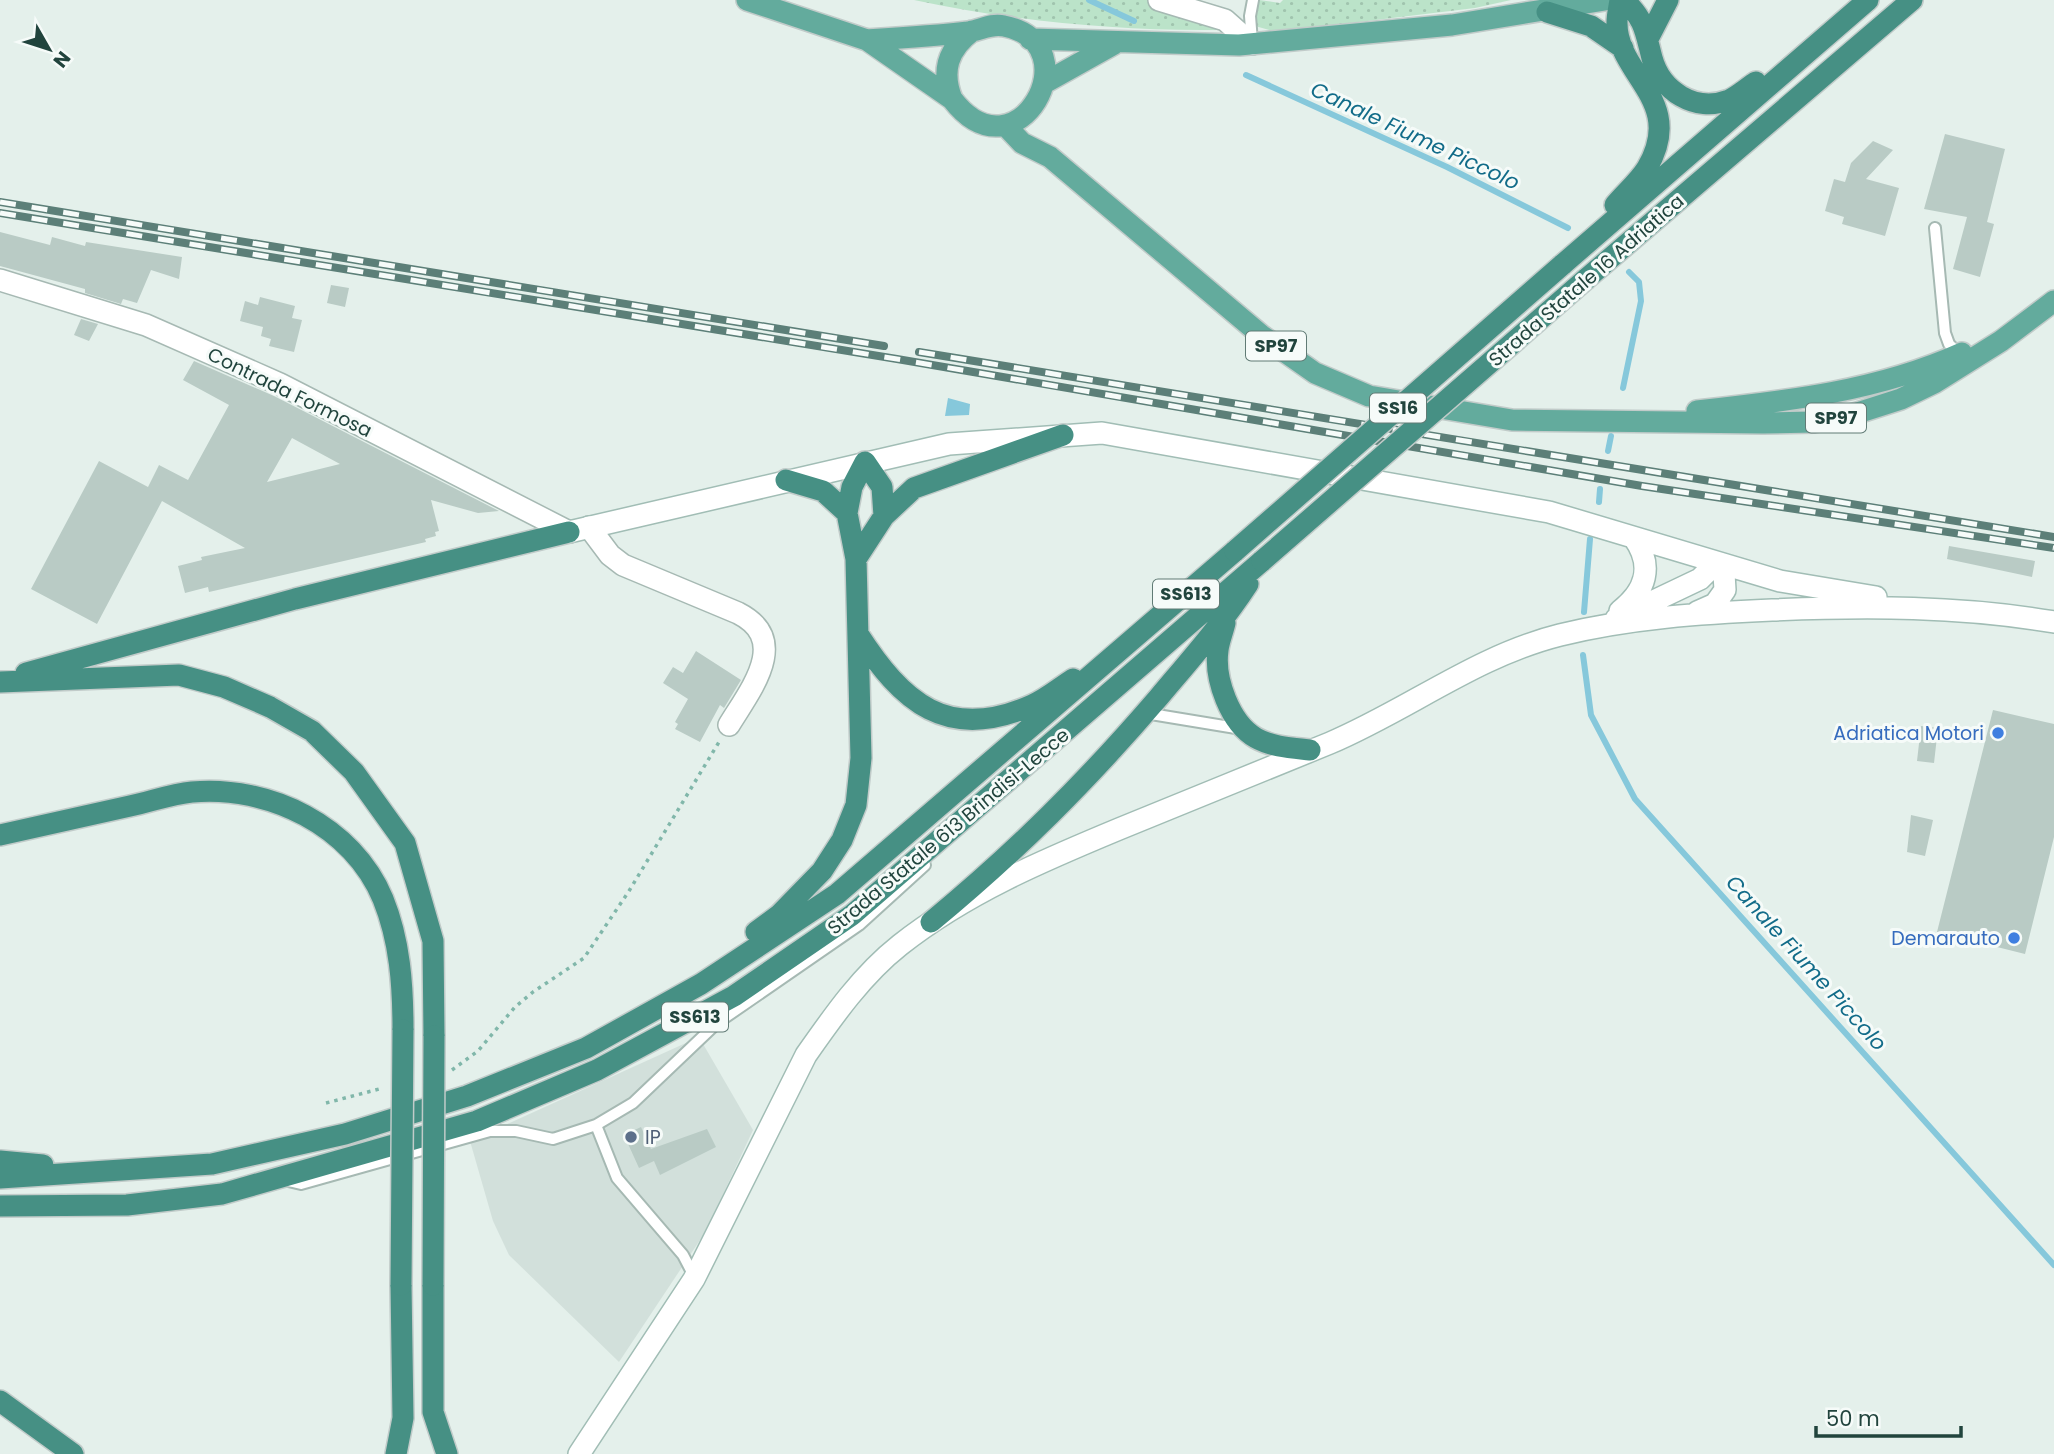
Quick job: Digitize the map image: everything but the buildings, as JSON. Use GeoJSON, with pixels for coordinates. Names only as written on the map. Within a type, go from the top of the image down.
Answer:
{"type":"FeatureCollection","features":[{"type":"Feature","properties":{"kind":"highway","name":"SS16"},"geometry":{"type":"LineString","coordinates":[[1562,265],[1646,169],[1657,145],[1659,120],[1651,94],[1623,48],[1616,23],[1622,0],[1638,13],[1649,37],[1652,58],[1661,78],[1678,96],[1702,104],[1729,100],[1826,37]]}},
{"type":"Feature","properties":{"kind":"highway"},"geometry":{"type":"LineString","coordinates":[[1649,37],[1668,0]]}},
{"type":"Feature","properties":{"kind":"highway","name":"Strada Statale 16 Adriatica"},"geometry":{"type":"LineString","coordinates":[[1235,551],[1868,0]]}},
{"type":"Feature","properties":{"kind":"highway","name":"Strada Statale 16 Adriatica"},"geometry":{"type":"LineString","coordinates":[[1262,561],[1912,0]]}},
{"type":"Feature","properties":{"kind":"highway","name":"SS16"},"geometry":{"type":"LineString","coordinates":[[1547,12],[1591,26],[1623,48]]}},
{"type":"Feature","properties":{"kind":"highway"},"geometry":{"type":"LineString","coordinates":[[856,559],[884,516],[914,488],[1063,435]]}},
{"type":"Feature","properties":{"kind":"highway"},"geometry":{"type":"LineString","coordinates":[[701,984],[733,950],[787,906],[822,871],[842,840],[856,805],[861,758],[856,559],[846,513],[852,487],[865,462],[882,487],[884,516]]}},
{"type":"Feature","properties":{"kind":"highway"},"geometry":{"type":"LineString","coordinates":[[786,480],[823,491],[846,513]]}},
{"type":"Feature","properties":{"kind":"highway"},"geometry":{"type":"LineString","coordinates":[[0,681],[295,599],[579,530]]}},
{"type":"Feature","properties":{"kind":"highway","name":"Strada Statale 613 Brindisi-Lecce"},"geometry":{"type":"LineString","coordinates":[[0,1178],[212,1164],[345,1134],[467,1096],[586,1048],[701,984],[837,894],[1235,551]]}},
{"type":"Feature","properties":{"kind":"highway"},"geometry":{"type":"LineString","coordinates":[[931,922],[1023,844],[1145,713],[1227,616],[1262,561]]}},
{"type":"Feature","properties":{"kind":"highway","name":"Strada Statale 613 Brindisi-Lecce"},"geometry":{"type":"LineString","coordinates":[[0,1206],[127,1205],[222,1194],[477,1121],[597,1070],[734,996],[842,922],[980,808],[1262,561]]}},
{"type":"Feature","properties":{"kind":"highway"},"geometry":{"type":"LineString","coordinates":[[1227,616],[1217,651],[1222,686],[1230,708],[1245,730],[1271,744],[1310,750]]}},
{"type":"Feature","properties":{"kind":"highway"},"geometry":{"type":"LineString","coordinates":[[858,634],[884,674],[914,702],[953,719],[991,719],[1032,705],[1137,637]]}},
{"type":"Feature","properties":{"kind":"highway"},"geometry":{"type":"LineString","coordinates":[[0,681],[180,675],[224,687],[270,707],[312,731],[354,772],[405,842],[433,942],[433,1412],[447,1454]]}},
{"type":"Feature","properties":{"kind":"highway"},"geometry":{"type":"LineString","coordinates":[[0,835],[192,792],[244,794],[276,801],[306,816],[337,837],[364,866],[382,898],[399,957],[403,1030],[403,1418],[396,1454]]}},
{"type":"Feature","properties":{"kind":"highway"},"geometry":{"type":"LineString","coordinates":[[0,1161],[101,1170]]}},
{"type":"Feature","properties":{"kind":"highway"},"geometry":{"type":"LineString","coordinates":[[0,1401],[73,1454]]}},
{"type":"Feature","properties":{"kind":"main road"},"geometry":{"type":"LineString","coordinates":[[747,0],[867,40],[951,99],[974,121],[1005,125],[1020,120],[1032,110],[1046,82],[1116,43]]}},
{"type":"Feature","properties":{"kind":"main road"},"geometry":{"type":"LineString","coordinates":[[1159,0],[1225,20],[1252,44]]}},
{"type":"Feature","properties":{"kind":"main road"},"geometry":{"type":"LineString","coordinates":[[1030,39],[1252,44],[1451,25],[1547,12],[1605,0]]}},
{"type":"Feature","properties":{"kind":"main road"},"geometry":{"type":"LineString","coordinates":[[867,40],[972,31],[1002,25],[1017,30],[1030,39],[1040,51],[1046,82]]}},
{"type":"Feature","properties":{"kind":"main road"},"geometry":{"type":"LineString","coordinates":[[951,99],[946,85],[950,54],[959,41],[972,31]]}},
{"type":"Feature","properties":{"kind":"main road","name":"SP97"},"geometry":{"type":"LineString","coordinates":[[1005,125],[1022,143],[1049,156],[1261,335],[1315,373],[1369,396],[1512,420],[1763,423],[1814,422],[1848,416],[1901,399],[1934,383],[2001,341],[2054,300]]}},
{"type":"Feature","properties":{"kind":"main road","name":"Contrada Formosa"},"geometry":{"type":"LineString","coordinates":[[0,280],[146,325],[280,384],[579,530]]}},
{"type":"Feature","properties":{"kind":"main road","name":"SP97"},"geometry":{"type":"LineString","coordinates":[[1587,421],[1821,395],[1892,380],[1983,343],[2054,300]]}},
{"type":"Feature","properties":{"kind":"main road"},"geometry":{"type":"LineString","coordinates":[[579,530],[949,444],[1102,433],[1549,512],[1715,564],[1780,581],[1933,607]]}},
{"type":"Feature","properties":{"kind":"main road"},"geometry":{"type":"LineString","coordinates":[[579,530],[623,565],[753,621],[762,632],[765,642],[756,680],[729,725]]}},
{"type":"Feature","properties":{"kind":"main road"},"geometry":{"type":"LineString","coordinates":[[1591,629],[1622,610],[1640,592],[1646,565],[1642,550],[1634,538]]}},
{"type":"Feature","properties":{"kind":"main road"},"geometry":{"type":"LineString","coordinates":[[1691,614],[1715,604],[1725,590],[1724,574],[1715,564]]}},
{"type":"Feature","properties":{"kind":"main road"},"geometry":{"type":"LineString","coordinates":[[1591,629],[1692,583],[1715,564]]}},
{"type":"Feature","properties":{"kind":"main road"},"geometry":{"type":"LineString","coordinates":[[579,1454],[695,1279],[806,1055],[855,989],[898,947],[931,922],[1022,870],[1360,728],[1484,662],[1534,643],[1591,629],[1691,614],[1933,607],[1982,610],[2054,622]]}},
{"type":"Feature","properties":{"kind":"lane"},"geometry":{"type":"LineString","coordinates":[[1252,44],[1250,16],[1253,0]]}},
{"type":"Feature","properties":{"kind":"lane"},"geometry":{"type":"LineString","coordinates":[[1935,228],[1945,333],[1959,354]]}},
{"type":"Feature","properties":{"kind":"lane"},"geometry":{"type":"LineString","coordinates":[[1145,713],[1245,730]]}},
{"type":"Feature","properties":{"kind":"lane"},"geometry":{"type":"LineString","coordinates":[[277,1179],[301,1184],[490,1131],[516,1131],[552,1139],[596,1125],[633,1103],[717,1023],[859,925],[912,878],[980,808]]}},
{"type":"Feature","properties":{"kind":"lane"},"geometry":{"type":"LineString","coordinates":[[596,1125],[617,1178],[675,1245],[695,1279]]}},
{"type":"Feature","properties":{"kind":"lane"},"geometry":{"type":"LineString","coordinates":[[675,1245],[697,1251],[709,1249]]}},
{"type":"Feature","properties":{"kind":"path"},"geometry":{"type":"LineString","coordinates":[[440,1073],[453,1070],[478,1051],[515,1007],[566,971],[590,950],[729,725]]}},
{"type":"Feature","properties":{"kind":"path"},"geometry":{"type":"LineString","coordinates":[[326,1103],[392,1086]]}},
{"type":"Feature","properties":{"kind":"shaded area"},"geometry":{"type":"Polygon","coordinates":[[[699,1037],[753,1130],[706,1231],[619,1362],[509,1255],[493,1221],[470,1141],[699,1037]]]}},
{"type":"Feature","properties":{"kind":"green space"},"geometry":{"type":"Polygon","coordinates":[[[914,0],[1151,0],[1218,27],[1216,30],[1178,30],[1064,23],[989,14],[914,0]]]}},
{"type":"Feature","properties":{"kind":"green space"},"geometry":{"type":"Polygon","coordinates":[[[1259,0],[1280,3],[1283,0],[1511,0],[1475,8],[1276,32],[1255,26],[1253,19],[1259,0]]]}},
{"type":"Feature","properties":{"kind":"water"},"geometry":{"type":"Polygon","coordinates":[[[948,398],[970,404],[969,415],[945,416],[948,398]]]}},
{"type":"Feature","properties":{"kind":"waterway","name":"Canale Fiume Piccolo"},"geometry":{"type":"LineString","coordinates":[[1089,0],[1134,21]]}},
{"type":"Feature","properties":{"kind":"waterway","name":"Canale Fiume Piccolo"},"geometry":{"type":"LineString","coordinates":[[1246,75],[1447,167],[1568,228]]}},
{"type":"Feature","properties":{"kind":"waterway","name":"Canale Fiume Piccolo"},"geometry":{"type":"LineString","coordinates":[[1623,388],[1641,301],[1639,282],[1629,272]]}},
{"type":"Feature","properties":{"kind":"waterway","name":"Canale Fiume Piccolo"},"geometry":{"type":"LineString","coordinates":[[1608,451],[1611,436]]}},
{"type":"Feature","properties":{"kind":"waterway","name":"Canale Fiume Piccolo"},"geometry":{"type":"LineString","coordinates":[[1599,502],[1600,489]]}},
{"type":"Feature","properties":{"kind":"waterway","name":"Canale Fiume Piccolo"},"geometry":{"type":"LineString","coordinates":[[1584,612],[1590,539]]}},
{"type":"Feature","properties":{"kind":"waterway","name":"Canale Fiume Piccolo"},"geometry":{"type":"LineString","coordinates":[[1583,655],[1591,715],[1635,799],[2054,1265]]}},
{"type":"Feature","properties":{"kind":"railway"},"geometry":{"type":"LineString","coordinates":[[0,202],[884,346]]}},
{"type":"Feature","properties":{"kind":"railway"},"geometry":{"type":"LineString","coordinates":[[0,213],[897,359],[1642,486],[2054,548]]}},
{"type":"Feature","properties":{"kind":"railway"},"geometry":{"type":"LineString","coordinates":[[919,352],[2054,537]]}},
{"type":"Feature","properties":{"kind":"place","name":"Adriatica Motori"},"geometry":{"type":"Point","coordinates":[1998,733]}},
{"type":"Feature","properties":{"kind":"place","name":"Demarauto"},"geometry":{"type":"Point","coordinates":[2014,938]}},
{"type":"Feature","properties":{"kind":"place","name":"IP"},"geometry":{"type":"Point","coordinates":[631,1137]}}]}
